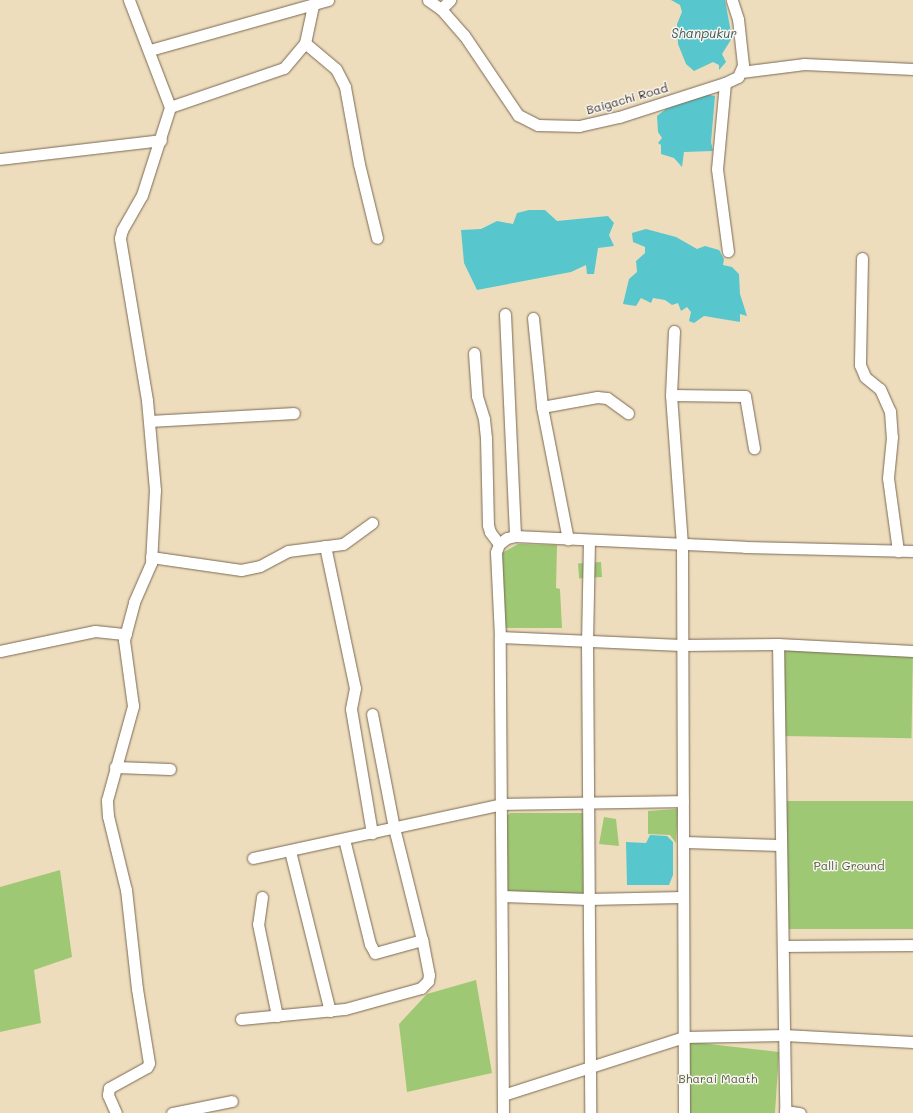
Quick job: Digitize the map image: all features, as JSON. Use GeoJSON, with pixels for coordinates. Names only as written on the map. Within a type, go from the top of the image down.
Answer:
{"type":"FeatureCollection","features":[{"type":"Feature","properties":{"kind":"street"},"geometry":{"type":"LineString","coordinates":[[116,1113],[108,1095],[109,1088],[147,1067],[149,1063],[137,989],[126,890],[107,808],[115,767],[133,706],[124,644],[134,602],[151,556],[155,490],[150,421],[120,238],[122,230],[142,195],[161,140],[170,107],[150,50],[129,0]]}},
{"type":"Feature","properties":{"kind":"street"},"geometry":{"type":"LineString","coordinates":[[150,50],[328,0]]}},
{"type":"Feature","properties":{"kind":"street","name":"Baigachi Road"},"geometry":{"type":"LineString","coordinates":[[428,0],[441,9],[464,35],[518,115],[538,125],[579,126],[601,123],[725,83],[741,72]]}},
{"type":"Feature","properties":{"kind":"street"},"geometry":{"type":"LineString","coordinates":[[441,9],[450,0]]}},
{"type":"Feature","properties":{"kind":"street"},"geometry":{"type":"LineString","coordinates":[[732,0],[740,34],[741,72],[804,64],[913,69]]}},
{"type":"Feature","properties":{"kind":"street"},"geometry":{"type":"LineString","coordinates":[[170,107],[278,71],[289,64],[305,43],[313,4]]}},
{"type":"Feature","properties":{"kind":"street"},"geometry":{"type":"LineString","coordinates":[[305,43],[336,69],[345,87],[359,164],[377,238]]}},
{"type":"Feature","properties":{"kind":"street"},"geometry":{"type":"LineString","coordinates":[[725,83],[717,169],[728,251]]}},
{"type":"Feature","properties":{"kind":"street"},"geometry":{"type":"LineString","coordinates":[[0,159],[161,140]]}},
{"type":"Feature","properties":{"kind":"street"},"geometry":{"type":"LineString","coordinates":[[862,258],[860,365],[865,377],[880,389],[890,411],[892,424],[889,489],[898,551]]}},
{"type":"Feature","properties":{"kind":"street"},"geometry":{"type":"LineString","coordinates":[[505,314],[515,536]]}},
{"type":"Feature","properties":{"kind":"street"},"geometry":{"type":"LineString","coordinates":[[533,318],[542,407],[568,539]]}},
{"type":"Feature","properties":{"kind":"street"},"geometry":{"type":"LineString","coordinates":[[674,331],[671,395],[682,545],[681,645],[684,1113]]}},
{"type":"Feature","properties":{"kind":"street"},"geometry":{"type":"LineString","coordinates":[[474,353],[477,396],[484,419],[486,438],[488,525],[490,532],[500,544]]}},
{"type":"Feature","properties":{"kind":"street"},"geometry":{"type":"LineString","coordinates":[[671,395],[745,396],[754,448]]}},
{"type":"Feature","properties":{"kind":"street"},"geometry":{"type":"LineString","coordinates":[[542,407],[597,397],[607,398],[628,413]]}},
{"type":"Feature","properties":{"kind":"street"},"geometry":{"type":"LineString","coordinates":[[150,421],[294,413]]}},
{"type":"Feature","properties":{"kind":"street"},"geometry":{"type":"LineString","coordinates":[[151,556],[241,570],[260,566],[288,551],[349,542],[372,523]]}},
{"type":"Feature","properties":{"kind":"street"},"geometry":{"type":"LineString","coordinates":[[503,1113],[503,896],[500,637],[496,552],[500,544],[507,538],[515,536],[682,545],[913,551]]}},
{"type":"Feature","properties":{"kind":"street"},"geometry":{"type":"LineString","coordinates":[[589,540],[587,641],[588,1068],[590,1113]]}},
{"type":"Feature","properties":{"kind":"street"},"geometry":{"type":"LineString","coordinates":[[325,546],[355,688],[351,709],[372,833]]}},
{"type":"Feature","properties":{"kind":"street"},"geometry":{"type":"LineString","coordinates":[[0,651],[96,631],[126,634]]}},
{"type":"Feature","properties":{"kind":"street"},"geometry":{"type":"LineString","coordinates":[[500,637],[681,645],[778,644],[913,651]]}},
{"type":"Feature","properties":{"kind":"street"},"geometry":{"type":"LineString","coordinates":[[778,644],[784,946],[785,1112],[800,1113]]}},
{"type":"Feature","properties":{"kind":"street"},"geometry":{"type":"LineString","coordinates":[[241,1019],[345,1010],[425,986],[429,975],[422,940],[394,828],[372,714]]}},
{"type":"Feature","properties":{"kind":"street"},"geometry":{"type":"LineString","coordinates":[[115,767],[170,769]]}},
{"type":"Feature","properties":{"kind":"street"},"geometry":{"type":"LineString","coordinates":[[253,858],[502,804],[683,801]]}},
{"type":"Feature","properties":{"kind":"street"},"geometry":{"type":"LineString","coordinates":[[344,839],[366,929],[375,953],[422,940]]}},
{"type":"Feature","properties":{"kind":"street"},"geometry":{"type":"LineString","coordinates":[[683,842],[781,845]]}},
{"type":"Feature","properties":{"kind":"street"},"geometry":{"type":"LineString","coordinates":[[290,851],[330,1011]]}},
{"type":"Feature","properties":{"kind":"street"},"geometry":{"type":"LineString","coordinates":[[262,896],[258,924],[277,1016]]}},
{"type":"Feature","properties":{"kind":"street"},"geometry":{"type":"LineString","coordinates":[[503,896],[588,899],[682,897]]}},
{"type":"Feature","properties":{"kind":"street"},"geometry":{"type":"LineString","coordinates":[[784,946],[913,945]]}},
{"type":"Feature","properties":{"kind":"street"},"geometry":{"type":"LineString","coordinates":[[503,1095],[684,1037],[784,1035],[913,1042]]}},
{"type":"Feature","properties":{"kind":"street"},"geometry":{"type":"LineString","coordinates":[[172,1113],[232,1101]]}},
{"type":"Feature","properties":{"kind":"green space"},"geometry":{"type":"Polygon","coordinates":[[[518,544],[557,545],[556,588],[560,589],[562,628],[503,628],[502,553],[518,544]]]}},
{"type":"Feature","properties":{"kind":"green space"},"geometry":{"type":"Polygon","coordinates":[[[601,562],[602,577],[579,579],[578,564],[601,562]]]}},
{"type":"Feature","properties":{"kind":"green space"},"geometry":{"type":"Polygon","coordinates":[[[785,650],[913,652],[911,738],[783,736],[785,650]]]}},
{"type":"Feature","properties":{"kind":"green space","name":"Palli Ground"},"geometry":{"type":"Polygon","coordinates":[[[785,801],[913,801],[913,929],[785,929],[785,801]]]}},
{"type":"Feature","properties":{"kind":"green space"},"geometry":{"type":"Polygon","coordinates":[[[678,809],[676,843],[670,835],[648,834],[648,811],[678,809]]]}},
{"type":"Feature","properties":{"kind":"green space"},"geometry":{"type":"Polygon","coordinates":[[[510,813],[590,813],[587,898],[504,893],[504,818],[510,813]]]}},
{"type":"Feature","properties":{"kind":"green space"},"geometry":{"type":"Polygon","coordinates":[[[604,817],[616,819],[619,846],[599,844],[604,817]]]}},
{"type":"Feature","properties":{"kind":"green space"},"geometry":{"type":"Polygon","coordinates":[[[60,870],[72,957],[34,970],[41,1023],[0,1032],[0,887],[60,870]]]}},
{"type":"Feature","properties":{"kind":"green space"},"geometry":{"type":"Polygon","coordinates":[[[476,980],[492,1073],[407,1092],[399,1024],[427,994],[476,980]]]}},
{"type":"Feature","properties":{"kind":"green space","name":"Bharai Maath"},"geometry":{"type":"Polygon","coordinates":[[[691,1042],[779,1052],[775,1113],[686,1113],[684,1051],[691,1042]]]}},
{"type":"Feature","properties":{"kind":"water","name":"Shanpukur"},"geometry":{"type":"Polygon","coordinates":[[[671,0],[725,0],[732,38],[722,54],[726,62],[719,70],[719,65],[713,62],[694,71],[686,64],[678,44],[677,24],[682,12],[680,5],[671,0]]]}},
{"type":"Feature","properties":{"kind":"water"},"geometry":{"type":"Polygon","coordinates":[[[704,94],[715,96],[711,142],[713,151],[684,152],[682,167],[674,158],[661,154],[661,145],[658,143],[662,138],[658,132],[657,116],[666,109],[704,94]]]}},
{"type":"Feature","properties":{"kind":"water"},"geometry":{"type":"Polygon","coordinates":[[[529,210],[545,210],[557,221],[608,216],[614,223],[609,235],[614,246],[598,248],[594,274],[587,274],[586,265],[571,272],[477,290],[464,263],[461,230],[481,229],[497,221],[513,224],[517,213],[529,210]]]}},
{"type":"Feature","properties":{"kind":"water"},"geometry":{"type":"Polygon","coordinates":[[[646,229],[676,237],[697,249],[705,246],[719,250],[724,259],[723,265],[732,267],[739,274],[740,294],[747,316],[740,314],[740,322],[704,316],[694,323],[689,321],[691,312],[687,307],[681,311],[678,303],[672,305],[665,300],[653,298],[651,303],[641,298],[636,306],[623,304],[629,279],[637,272],[636,261],[645,253],[645,247],[633,242],[632,233],[646,229]]]}},
{"type":"Feature","properties":{"kind":"water"},"geometry":{"type":"Polygon","coordinates":[[[650,835],[667,836],[673,842],[673,875],[669,885],[627,885],[626,842],[646,843],[650,835]]]}}]}
